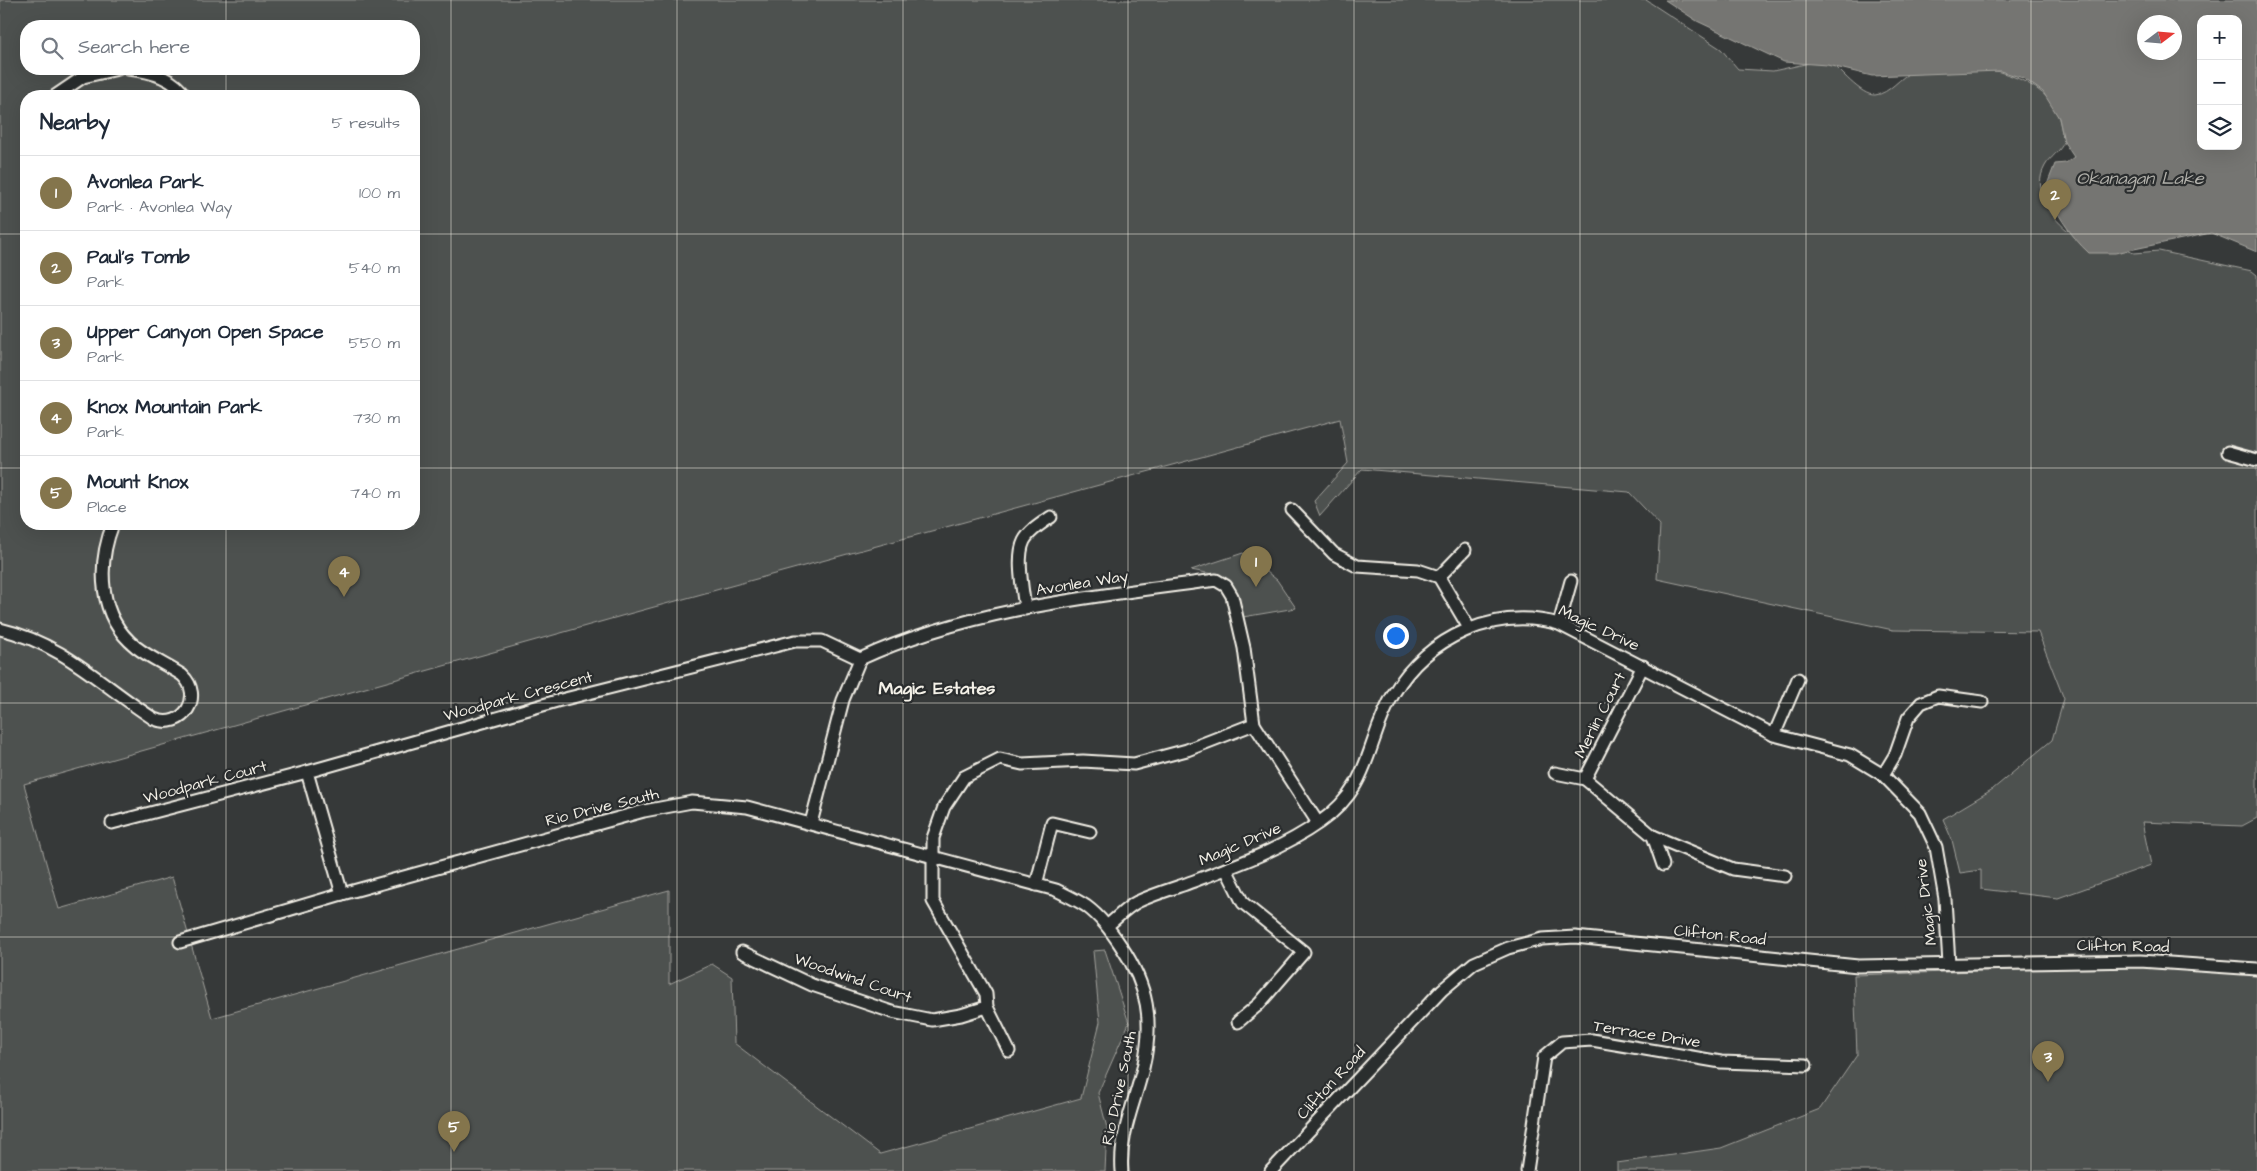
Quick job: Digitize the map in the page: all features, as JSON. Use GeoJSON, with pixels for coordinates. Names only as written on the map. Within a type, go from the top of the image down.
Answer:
{"type":"FeatureCollection","features":[{"type":"Feature","properties":{"kind":"street"},"geometry":{"type":"LineString","coordinates":[[64,90],[84,76],[89,75]]}},
{"type":"Feature","properties":{"kind":"street"},"geometry":{"type":"LineString","coordinates":[[157,75],[176,85],[180,90]]}},
{"type":"Feature","properties":{"kind":"street"},"geometry":{"type":"LineString","coordinates":[[2228,452],[2257,460]]}},
{"type":"Feature","properties":{"kind":"street"},"geometry":{"type":"LineString","coordinates":[[1292,510],[1334,554],[1356,566],[1418,570],[1440,577],[1469,628]]}},
{"type":"Feature","properties":{"kind":"street"},"geometry":{"type":"LineString","coordinates":[[1025,609],[1020,566],[1024,541],[1039,524],[1051,517]]}},
{"type":"Feature","properties":{"kind":"street"},"geometry":{"type":"LineString","coordinates":[[0,629],[23,635],[63,653],[154,719],[167,722],[183,716],[192,701],[192,693],[188,681],[182,675],[135,646],[118,626],[106,603],[103,563],[111,530]]}},
{"type":"Feature","properties":{"kind":"street"},"geometry":{"type":"LineString","coordinates":[[1440,577],[1465,550]]}},
{"type":"Feature","properties":{"kind":"street","name":"Avonlea Way"},"geometry":{"type":"LineString","coordinates":[[860,659],[897,642],[1025,609],[1216,580],[1226,586],[1232,596],[1244,648],[1254,724],[1318,823]]}},
{"type":"Feature","properties":{"kind":"street"},"geometry":{"type":"LineString","coordinates":[[1560,624],[1571,580]]}},
{"type":"Feature","properties":{"kind":"street","name":"Magic Drive"},"geometry":{"type":"LineString","coordinates":[[1108,925],[1136,902],[1226,869],[1284,845],[1340,808],[1356,786],[1394,694],[1414,666],[1444,642],[1469,628],[1507,619],[1531,619],[1560,624],[1774,735],[1850,755],[1883,775],[1920,813],[1936,847],[1945,899],[1949,964]]}},
{"type":"Feature","properties":{"kind":"street","name":"Woodpark Crescent"},"geometry":{"type":"LineString","coordinates":[[307,772],[557,701],[794,641],[822,641],[860,659]]}},
{"type":"Feature","properties":{"kind":"street"},"geometry":{"type":"LineString","coordinates":[[811,823],[843,700],[860,659]]}},
{"type":"Feature","properties":{"kind":"street","name":"Merlin Court"},"geometry":{"type":"LineString","coordinates":[[1585,778],[1643,666]]}},
{"type":"Feature","properties":{"kind":"street"},"geometry":{"type":"LineString","coordinates":[[1774,735],[1798,679]]}},
{"type":"Feature","properties":{"kind":"street"},"geometry":{"type":"LineString","coordinates":[[1883,775],[1895,754],[1908,718],[1921,703],[1938,696],[1982,702]]}},
{"type":"Feature","properties":{"kind":"street"},"geometry":{"type":"LineString","coordinates":[[1009,1051],[987,1007],[986,994],[933,901],[933,838],[944,807],[964,777],[1000,760],[1022,764],[1083,761],[1134,764],[1187,750],[1254,724]]}},
{"type":"Feature","properties":{"kind":"street"},"geometry":{"type":"LineString","coordinates":[[307,772],[342,894]]}},
{"type":"Feature","properties":{"kind":"street","name":"Woodpark Court"},"geometry":{"type":"LineString","coordinates":[[112,823],[307,772]]}},
{"type":"Feature","properties":{"kind":"street","name":"Merlin Court"},"geometry":{"type":"LineString","coordinates":[[1554,773],[1585,778],[1653,836],[1733,869],[1784,876]]}},
{"type":"Feature","properties":{"kind":"street","name":"Rio Drive South"},"geometry":{"type":"LineString","coordinates":[[180,942],[342,894],[644,811],[692,802],[747,807],[1056,890],[1086,906],[1108,925],[1132,962],[1142,983],[1149,1011],[1149,1037],[1143,1069],[1124,1131],[1120,1155],[1122,1171]]}},
{"type":"Feature","properties":{"kind":"street"},"geometry":{"type":"LineString","coordinates":[[1036,885],[1052,823],[1090,832]]}},
{"type":"Feature","properties":{"kind":"street"},"geometry":{"type":"LineString","coordinates":[[1653,836],[1663,865]]}},
{"type":"Feature","properties":{"kind":"street"},"geometry":{"type":"LineString","coordinates":[[1226,869],[1243,903],[1304,952],[1259,1004],[1238,1022]]}},
{"type":"Feature","properties":{"kind":"street","name":"Clifton Road"},"geometry":{"type":"LineString","coordinates":[[1272,1171],[1442,990],[1474,963],[1508,948],[1542,939],[1574,937],[1858,966],[2140,961],[2257,969]]}},
{"type":"Feature","properties":{"kind":"street","name":"Woodwind Court"},"geometry":{"type":"LineString","coordinates":[[742,952],[812,985],[892,1012],[932,1020],[961,1015],[987,1007]]}},
{"type":"Feature","properties":{"kind":"street","name":"Terrace Drive"},"geometry":{"type":"LineString","coordinates":[[1527,1171],[1544,1057],[1562,1042],[1592,1040],[1721,1062],[1806,1066]]}},
{"type":"Feature","properties":{"kind":"shaded area"},"geometry":{"type":"Polygon","coordinates":[[[0,0],[1646,0],[1721,49],[1738,69],[1773,71],[1828,59],[1857,87],[1869,94],[1875,95],[1885,92],[1909,73],[1930,67],[1949,65],[1989,69],[2027,83],[2043,93],[2054,106],[2059,119],[2064,142],[2045,166],[2040,184],[2044,201],[2054,217],[2067,230],[2134,253],[2159,251],[2252,271],[2257,275],[2257,818],[2242,826],[2142,822],[2151,865],[2058,898],[1981,889],[1981,870],[1960,873],[1952,840],[1943,819],[1993,789],[2052,740],[2064,699],[2038,632],[1893,630],[1657,579],[1660,525],[1629,492],[1362,469],[1320,516],[1314,501],[1348,463],[1340,419],[625,615],[24,784],[59,909],[172,877],[212,1018],[669,890],[669,984],[712,964],[732,977],[734,1043],[880,1154],[1081,1098],[1100,1022],[1093,951],[1105,950],[1129,1023],[1098,1093],[1107,1128],[1105,1171],[0,1171],[0,0]]]}},
{"type":"Feature","properties":{"kind":"shaded area"},"geometry":{"type":"Polygon","coordinates":[[[1243,553],[1277,580],[1296,608],[1237,618],[1217,575],[1191,570],[1243,553]]]}},
{"type":"Feature","properties":{"kind":"shaded area"},"geometry":{"type":"Polygon","coordinates":[[[2138,966],[2257,969],[2257,1171],[1617,1171],[1617,1163],[1721,1148],[1820,1109],[1857,1055],[1854,975],[2138,966]]]}},
{"type":"Feature","properties":{"kind":"water","name":"Okanagan Lake"},"geometry":{"type":"Polygon","coordinates":[[[1665,0],[2257,0],[2257,252],[2211,233],[2115,253],[2089,253],[2070,232],[2045,190],[2055,164],[2066,163],[2074,157],[2064,142],[2059,118],[2043,92],[2023,78],[2000,71],[1872,76],[1827,65],[1784,62],[1697,21],[1665,0]]]}},
{"type":"Feature","properties":{"kind":"place","name":"Paul's Tomb"},"geometry":{"type":"Point","coordinates":[2055,220]}},
{"type":"Feature","properties":{"kind":"place","name":"Avonlea Park"},"geometry":{"type":"Point","coordinates":[1256,587]}},
{"type":"Feature","properties":{"kind":"place","name":"Knox Mountain Park"},"geometry":{"type":"Point","coordinates":[344,597]}},
{"type":"Feature","properties":{"kind":"place","name":"Upper Canyon Open Space"},"geometry":{"type":"Point","coordinates":[2048,1082]}},
{"type":"Feature","properties":{"kind":"place","name":"Mount Knox"},"geometry":{"type":"Point","coordinates":[454,1152]}},
{"type":"Feature","properties":{"kind":"district","name":"Magic Estates"},"geometry":{"type":"Point","coordinates":[937,688]}}]}
